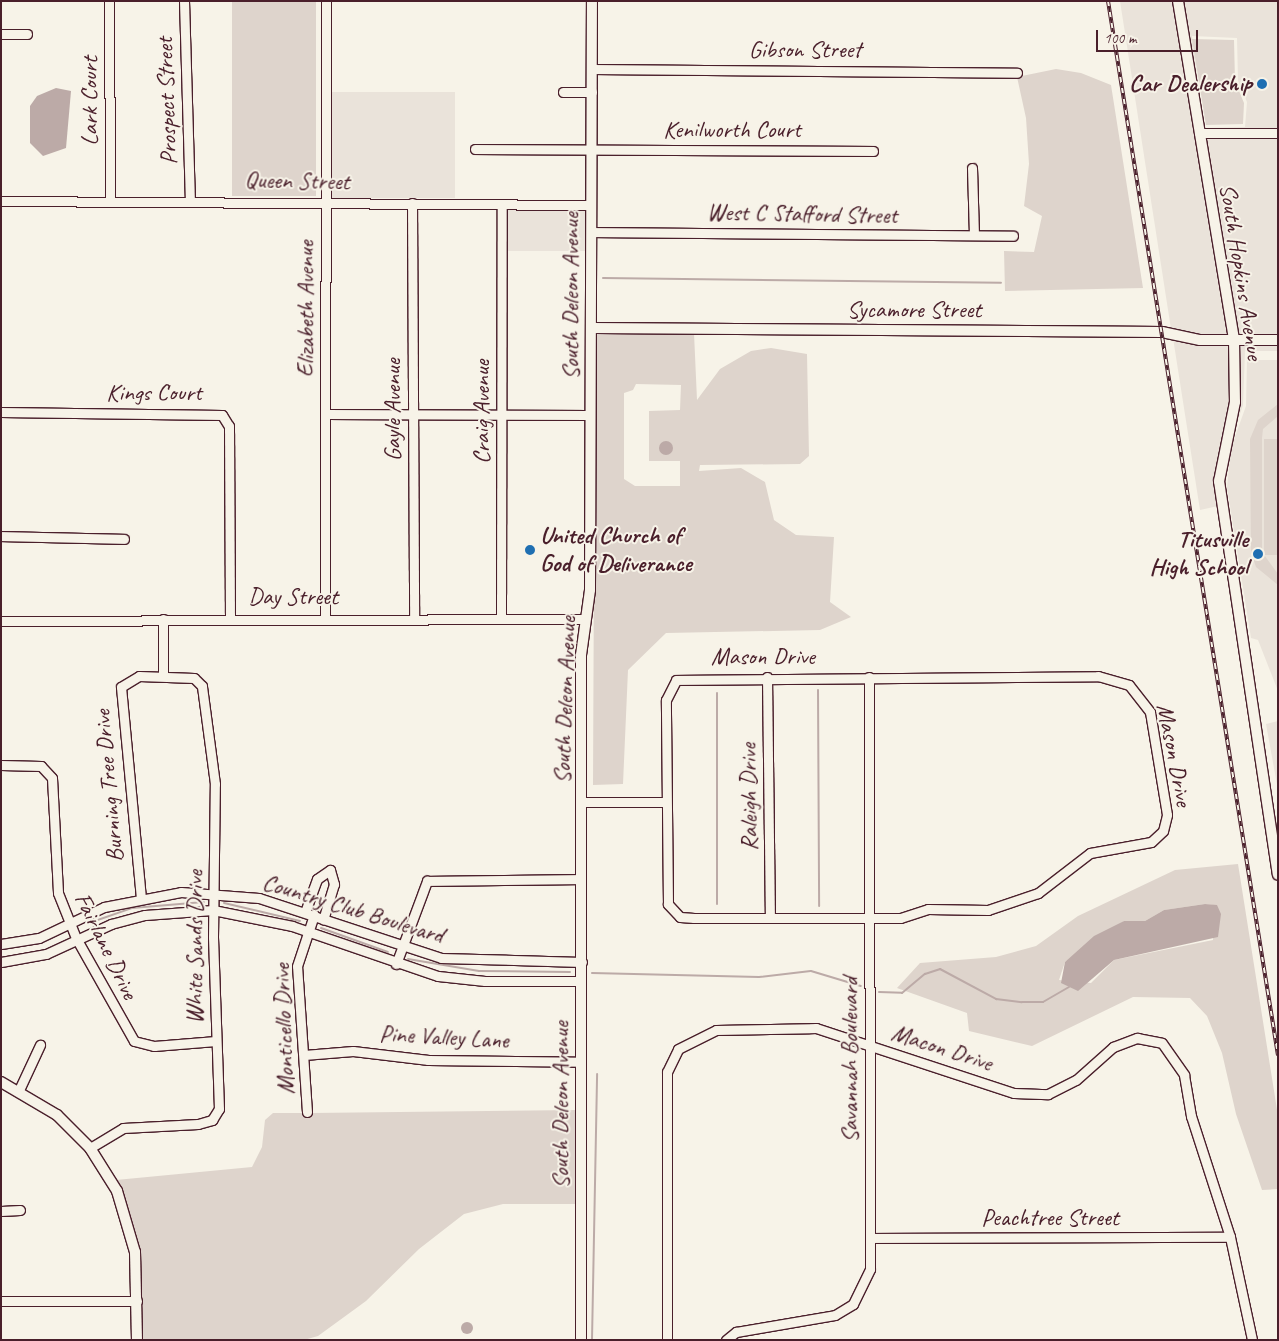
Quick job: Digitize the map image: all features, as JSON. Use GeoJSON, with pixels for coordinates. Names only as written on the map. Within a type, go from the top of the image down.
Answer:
{"type":"FeatureCollection","features":[{"type":"Feature","properties":{"kind":"street","name":"Lark Court"},"geometry":{"type":"LineString","coordinates":[[109,1],[110,200]]}},
{"type":"Feature","properties":{"kind":"street","name":"Prospect Street"},"geometry":{"type":"LineString","coordinates":[[184,1],[190,199]]}},
{"type":"Feature","properties":{"kind":"street","name":"Elizabeth Avenue"},"geometry":{"type":"LineString","coordinates":[[325,617],[326,1]]}},
{"type":"Feature","properties":{"kind":"street","name":"South Deleon Avenue"},"geometry":{"type":"LineString","coordinates":[[581,1340],[581,655],[590,590],[592,1]]}},
{"type":"Feature","properties":{"kind":"street","name":"South Hopkins Avenue"},"geometry":{"type":"LineString","coordinates":[[1178,1],[1234,340],[1235,402],[1218,481],[1278,875]]}},
{"type":"Feature","properties":{"kind":"street"},"geometry":{"type":"LineString","coordinates":[[1,34],[27,34]]}},
{"type":"Feature","properties":{"kind":"street","name":"Gibson Street"},"geometry":{"type":"LineString","coordinates":[[592,69],[1017,73]]}},
{"type":"Feature","properties":{"kind":"street"},"geometry":{"type":"LineString","coordinates":[[563,92],[592,92]]}},
{"type":"Feature","properties":{"kind":"street"},"geometry":{"type":"LineString","coordinates":[[1199,133],[1278,134]]}},
{"type":"Feature","properties":{"kind":"street","name":"Kenilworth Court"},"geometry":{"type":"LineString","coordinates":[[475,148],[873,151]]}},
{"type":"Feature","properties":{"kind":"street"},"geometry":{"type":"LineString","coordinates":[[972,168],[974,235]]}},
{"type":"Feature","properties":{"kind":"street","name":"Queen Street"},"geometry":{"type":"LineString","coordinates":[[1,201],[190,199],[502,206],[591,206]]}},
{"type":"Feature","properties":{"kind":"street","name":"Gayle Avenue"},"geometry":{"type":"LineString","coordinates":[[412,203],[414,617]]}},
{"type":"Feature","properties":{"kind":"street","name":"Craig Avenue"},"geometry":{"type":"LineString","coordinates":[[501,618],[502,206]]}},
{"type":"Feature","properties":{"kind":"street","name":"West C Stafford Street"},"geometry":{"type":"LineString","coordinates":[[592,232],[1013,236]]}},
{"type":"Feature","properties":{"kind":"street","name":"Sycamore Street"},"geometry":{"type":"LineString","coordinates":[[592,328],[1162,332],[1200,340],[1278,340]]}},
{"type":"Feature","properties":{"kind":"street","name":"Kings Court"},"geometry":{"type":"LineString","coordinates":[[1,412],[222,415],[229,426],[230,618]]}},
{"type":"Feature","properties":{"kind":"street"},"geometry":{"type":"LineString","coordinates":[[326,414],[590,415]]}},
{"type":"Feature","properties":{"kind":"street"},"geometry":{"type":"LineString","coordinates":[[1,536],[124,539]]}},
{"type":"Feature","properties":{"kind":"street","name":"Day Street"},"geometry":{"type":"LineString","coordinates":[[1,621],[325,617],[585,619]]}},
{"type":"Feature","properties":{"kind":"street"},"geometry":{"type":"LineString","coordinates":[[163,618],[163,676]]}},
{"type":"Feature","properties":{"kind":"street","name":"Burning Tree Drive"},"geometry":{"type":"LineString","coordinates":[[141,897],[121,687],[139,676],[163,676]]}},
{"type":"Feature","properties":{"kind":"street","name":"White Sands Drive"},"geometry":{"type":"LineString","coordinates":[[90,1148],[123,1128],[212,1120],[220,1109],[216,1041],[215,784],[202,686],[194,678],[163,676]]}},
{"type":"Feature","properties":{"kind":"street","name":"Mason Drive"},"geometry":{"type":"LineString","coordinates":[[1098,676],[1124,682],[1141,695],[1150,712],[1167,815],[1155,840],[1090,853],[1049,886],[1016,904],[978,912],[933,909],[904,917],[770,916],[686,918],[673,912],[666,894],[666,700],[671,685],[686,677],[768,677],[1098,676]]}},
{"type":"Feature","properties":{"kind":"street","name":"Raleigh Drive"},"geometry":{"type":"LineString","coordinates":[[768,677],[770,916]]}},
{"type":"Feature","properties":{"kind":"street","name":"Savannah Boulevard"},"geometry":{"type":"LineString","coordinates":[[726,1340],[736,1332],[835,1315],[852,1304],[870,1269],[869,677]]}},
{"type":"Feature","properties":{"kind":"street","name":"Fairlane Drive"},"geometry":{"type":"LineString","coordinates":[[1,766],[41,766],[52,778],[53,864],[69,922],[76,938],[134,1040],[154,1046],[216,1041]]}},
{"type":"Feature","properties":{"kind":"street"},"geometry":{"type":"LineString","coordinates":[[581,802],[666,802]]}},
{"type":"Feature","properties":{"kind":"street","name":"Monticello Drive"},"geometry":{"type":"LineString","coordinates":[[307,1112],[298,966],[317,879],[330,870],[334,884],[323,919]]}},
{"type":"Feature","properties":{"kind":"street"},"geometry":{"type":"LineString","coordinates":[[396,964],[427,881],[581,879]]}},
{"type":"Feature","properties":{"kind":"street","name":"Country Club Boulevard"},"geometry":{"type":"LineString","coordinates":[[1,944],[39,938],[69,922],[141,897],[214,893],[259,898],[309,913],[402,947],[441,958],[482,962],[582,962]]}},
{"type":"Feature","properties":{"kind":"street","name":"Country Club Boulevard"},"geometry":{"type":"LineString","coordinates":[[1,962],[46,954],[76,938],[145,915],[214,910],[307,931],[396,964],[438,976],[485,981],[581,981]]}},
{"type":"Feature","properties":{"kind":"street","name":"Macon Drive"},"geometry":{"type":"LineString","coordinates":[[668,1340],[667,1072],[678,1049],[716,1030],[816,1028],[1014,1093],[1048,1094],[1076,1080],[1114,1047],[1137,1038],[1162,1043],[1184,1075],[1191,1116],[1230,1237],[1252,1340]]}},
{"type":"Feature","properties":{"kind":"street"},"geometry":{"type":"LineString","coordinates":[[20,1090],[40,1045]]}},
{"type":"Feature","properties":{"kind":"street","name":"Pine Valley Lane"},"geometry":{"type":"LineString","coordinates":[[304,1055],[352,1051],[428,1060],[581,1062]]}},
{"type":"Feature","properties":{"kind":"street"},"geometry":{"type":"LineString","coordinates":[[1,1082],[20,1090],[57,1116],[90,1148],[117,1191],[131,1233],[137,1301],[137,1340]]}},
{"type":"Feature","properties":{"kind":"street"},"geometry":{"type":"LineString","coordinates":[[1,1211],[20,1210]]}},
{"type":"Feature","properties":{"kind":"street","name":"Peachtree Street"},"geometry":{"type":"LineString","coordinates":[[871,1238],[1230,1237]]}},
{"type":"Feature","properties":{"kind":"street"},"geometry":{"type":"LineString","coordinates":[[1,1301],[137,1301]]}},
{"type":"Feature","properties":{"kind":"shaded area"},"geometry":{"type":"Polygon","coordinates":[[[232,1],[316,1],[316,196],[232,196],[232,1]]]}},
{"type":"Feature","properties":{"kind":"shaded area"},"geometry":{"type":"Polygon","coordinates":[[[1120,1],[1175,1],[1230,336],[1201,337],[1171,329],[1120,1]]]}},
{"type":"Feature","properties":{"kind":"shaded area"},"geometry":{"type":"Polygon","coordinates":[[[1182,1],[1278,1],[1278,129],[1202,129],[1182,1]],[[1192,36],[1204,128],[1245,127],[1247,102],[1238,81],[1237,38],[1192,36]]]}},
{"type":"Feature","properties":{"kind":"shaded area"},"geometry":{"type":"Polygon","coordinates":[[[1192,39],[1234,40],[1235,81],[1244,103],[1243,124],[1206,125],[1192,39]]]}},
{"type":"Feature","properties":{"kind":"shaded area"},"geometry":{"type":"Polygon","coordinates":[[[1056,69],[1081,73],[1111,85],[1143,288],[1005,291],[1004,251],[1034,252],[1042,216],[1024,206],[1029,164],[1026,118],[1017,77],[1056,69]]]}},
{"type":"Feature","properties":{"kind":"shaded area"},"geometry":{"type":"Polygon","coordinates":[[[56,88],[71,91],[66,148],[43,156],[30,143],[30,106],[37,96],[56,88]]]}},
{"type":"Feature","properties":{"kind":"shaded area"},"geometry":{"type":"Polygon","coordinates":[[[329,92],[455,92],[455,198],[329,198],[329,92]]]}},
{"type":"Feature","properties":{"kind":"shaded area"},"geometry":{"type":"Polygon","coordinates":[[[1203,137],[1278,137],[1278,336],[1238,336],[1203,137]]]}},
{"type":"Feature","properties":{"kind":"shaded area"},"geometry":{"type":"Polygon","coordinates":[[[505,209],[588,209],[588,251],[505,251],[505,209]]]}},
{"type":"Feature","properties":{"kind":"shaded area"},"geometry":{"type":"Polygon","coordinates":[[[694,333],[697,400],[720,369],[751,351],[771,348],[807,354],[809,456],[800,464],[700,465],[699,471],[741,468],[765,482],[774,520],[796,535],[834,537],[830,602],[851,617],[820,630],[666,633],[628,670],[623,784],[593,785],[595,335],[694,333]],[[636,384],[633,390],[624,393],[624,479],[635,486],[680,486],[680,461],[649,461],[649,411],[680,410],[681,385],[636,384]]]}},
{"type":"Feature","properties":{"kind":"shaded area"},"geometry":{"type":"Polygon","coordinates":[[[1173,338],[1231,344],[1229,413],[1216,467],[1218,506],[1200,510],[1173,338]]]}},
{"type":"Feature","properties":{"kind":"shaded area"},"geometry":{"type":"Polygon","coordinates":[[[1238,344],[1278,344],[1278,351],[1245,351],[1243,405],[1233,435],[1239,403],[1238,344]]]}},
{"type":"Feature","properties":{"kind":"shaded area","name":"Titusville High School"},"geometry":{"type":"Polygon","coordinates":[[[1247,360],[1278,360],[1278,691],[1258,640],[1251,638],[1227,487],[1231,448],[1246,406],[1247,360]]]}},
{"type":"Feature","properties":{"kind":"shaded area"},"geometry":{"type":"Polygon","coordinates":[[[1278,404],[1278,416],[1263,429],[1262,438],[1262,552],[1278,574],[1278,585],[1256,567],[1251,552],[1250,439],[1258,420],[1278,404]]]}},
{"type":"Feature","properties":{"kind":"shaded area"},"geometry":{"type":"Polygon","coordinates":[[[1264,439],[1278,439],[1278,555],[1264,555],[1264,439]]]}},
{"type":"Feature","properties":{"kind":"shaded area"},"geometry":{"type":"Polygon","coordinates":[[[663,441],[669,441],[673,448],[669,455],[663,455],[659,451],[659,445],[663,441]]]}},
{"type":"Feature","properties":{"kind":"shaded area"},"geometry":{"type":"Polygon","coordinates":[[[1278,721],[1278,790],[1266,724],[1278,721]]]}},
{"type":"Feature","properties":{"kind":"shaded area"},"geometry":{"type":"Polygon","coordinates":[[[1238,864],[1278,1116],[1278,1189],[1262,1190],[1236,1114],[1222,1053],[1207,1016],[1190,998],[1133,997],[1032,1046],[969,1031],[967,1013],[897,988],[920,963],[996,957],[1036,946],[1078,916],[1175,870],[1238,864]],[[1205,904],[1164,910],[1145,921],[1124,921],[1065,962],[1059,980],[1091,983],[1114,960],[1213,940],[1213,905],[1205,904]]]}},
{"type":"Feature","properties":{"kind":"shaded area"},"geometry":{"type":"Polygon","coordinates":[[[1205,904],[1217,905],[1221,914],[1218,937],[1114,960],[1078,991],[1061,983],[1065,962],[1094,936],[1124,921],[1145,921],[1164,910],[1205,904]]]}},
{"type":"Feature","properties":{"kind":"shaded area"},"geometry":{"type":"Polygon","coordinates":[[[578,1110],[578,1204],[503,1204],[464,1214],[419,1249],[366,1301],[318,1336],[304,1340],[141,1340],[138,1252],[116,1180],[252,1167],[262,1147],[265,1120],[273,1113],[304,1113],[304,1117],[311,1113],[578,1110]]]}},
{"type":"Feature","properties":{"kind":"shaded area"},"geometry":{"type":"Polygon","coordinates":[[[465,1322],[469,1322],[473,1328],[469,1334],[465,1334],[461,1330],[461,1326],[465,1322]]]}},
{"type":"Feature","properties":{"kind":"waterway"},"geometry":{"type":"LineString","coordinates":[[603,278],[1001,283]]}},
{"type":"Feature","properties":{"kind":"waterway"},"geometry":{"type":"LineString","coordinates":[[818,690],[819,906]]}},
{"type":"Feature","properties":{"kind":"waterway"},"geometry":{"type":"LineString","coordinates":[[717,693],[717,904]]}},
{"type":"Feature","properties":{"kind":"waterway"},"geometry":{"type":"LineString","coordinates":[[89,923],[132,908],[204,902]]}},
{"type":"Feature","properties":{"kind":"waterway"},"geometry":{"type":"LineString","coordinates":[[224,903],[300,921]]}},
{"type":"Feature","properties":{"kind":"waterway"},"geometry":{"type":"LineString","coordinates":[[321,928],[388,952]]}},
{"type":"Feature","properties":{"kind":"waterway"},"geometry":{"type":"LineString","coordinates":[[408,959],[479,971],[570,972]]}},
{"type":"Feature","properties":{"kind":"waterway"},"geometry":{"type":"LineString","coordinates":[[879,992],[902,993],[925,974],[940,969],[996,999],[1043,1002],[1069,987]]}},
{"type":"Feature","properties":{"kind":"waterway"},"geometry":{"type":"LineString","coordinates":[[592,973],[759,977],[811,971],[861,986]]}},
{"type":"Feature","properties":{"kind":"waterway"},"geometry":{"type":"LineString","coordinates":[[592,1340],[597,1074]]}},
{"type":"Feature","properties":{"kind":"railway"},"geometry":{"type":"LineString","coordinates":[[1108,1],[1278,1055]]}},
{"type":"Feature","properties":{"kind":"place","name":"Car Dealership"},"geometry":{"type":"Point","coordinates":[1262,84]}},
{"type":"Feature","properties":{"kind":"place","name":"United Church of God of Deliverance"},"geometry":{"type":"Point","coordinates":[530,550]}},
{"type":"Feature","properties":{"kind":"place","name":"Titusville High School"},"geometry":{"type":"Point","coordinates":[1258,554]}}]}
